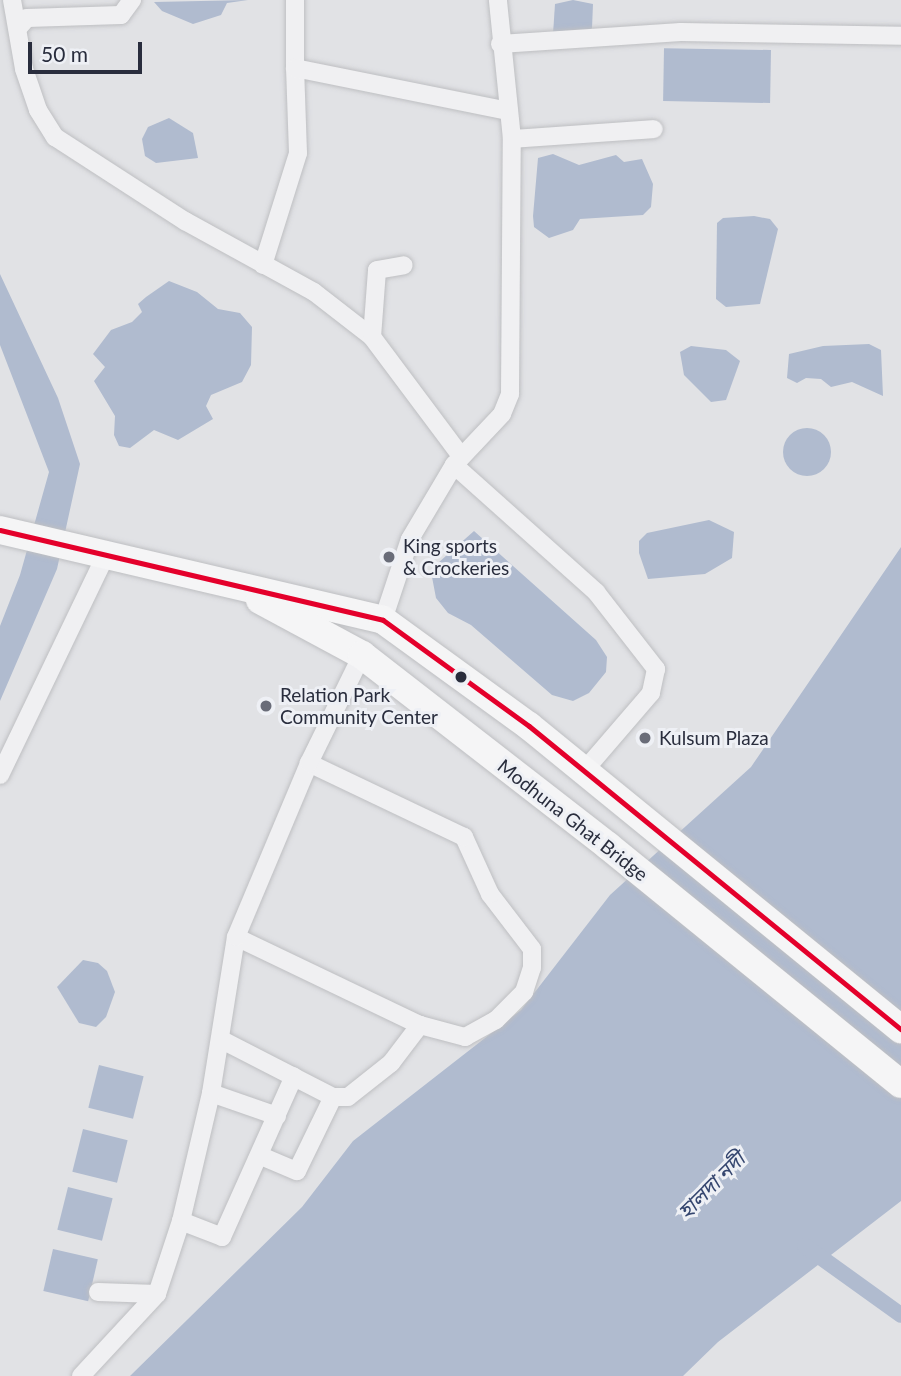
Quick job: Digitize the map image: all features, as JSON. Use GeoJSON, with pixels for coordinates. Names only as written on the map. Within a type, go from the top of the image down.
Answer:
{"type":"FeatureCollection","features":[{"type":"Feature","properties":{"kind":"main road"},"geometry":{"type":"LineString","coordinates":[[7,531],[383,620],[584,771],[901,1029]]}},
{"type":"Feature","properties":{"kind":"main road","name":"Modhuna Ghat Bridge"},"geometry":{"type":"LineString","coordinates":[[227,583],[362,655],[608,846],[901,1084]]}},
{"type":"Feature","properties":{"kind":"street"},"geometry":{"type":"LineString","coordinates":[[12,0],[19,27],[24,69],[38,110],[55,137],[80,157],[314,292],[372,338],[458,460],[596,592],[656,669],[651,694],[584,771]]}},
{"type":"Feature","properties":{"kind":"street"},"geometry":{"type":"LineString","coordinates":[[19,27],[27,18],[121,15],[132,0]]}},
{"type":"Feature","properties":{"kind":"street"},"geometry":{"type":"LineString","coordinates":[[263,265],[298,153],[295,0]]}},
{"type":"Feature","properties":{"kind":"street"},"geometry":{"type":"LineString","coordinates":[[383,620],[410,539],[458,460],[502,414],[510,394],[512,139],[500,44],[498,0]]}},
{"type":"Feature","properties":{"kind":"street"},"geometry":{"type":"LineString","coordinates":[[500,44],[681,32],[901,36]]}},
{"type":"Feature","properties":{"kind":"street"},"geometry":{"type":"LineString","coordinates":[[295,68],[509,111]]}},
{"type":"Feature","properties":{"kind":"street"},"geometry":{"type":"LineString","coordinates":[[512,139],[654,129]]}},
{"type":"Feature","properties":{"kind":"street"},"geometry":{"type":"LineString","coordinates":[[372,338],[377,270],[404,265]]}},
{"type":"Feature","properties":{"kind":"street"},"geometry":{"type":"LineString","coordinates":[[0,775],[106,555]]}},
{"type":"Feature","properties":{"kind":"street"},"geometry":{"type":"LineString","coordinates":[[82,1376],[157,1294],[181,1221],[211,1093],[236,937],[309,764],[362,655]]}},
{"type":"Feature","properties":{"kind":"street"},"geometry":{"type":"LineString","coordinates":[[236,937],[420,1025],[465,1037],[496,1020],[524,992],[532,949],[490,894],[464,837],[309,764]]}},
{"type":"Feature","properties":{"kind":"street"},"geometry":{"type":"LineString","coordinates":[[220,1039],[332,1097],[348,1097],[391,1063],[420,1025]]}},
{"type":"Feature","properties":{"kind":"street"},"geometry":{"type":"LineString","coordinates":[[181,1221],[222,1237],[261,1156],[294,1076]]}},
{"type":"Feature","properties":{"kind":"street"},"geometry":{"type":"LineString","coordinates":[[211,1093],[277,1116]]}},
{"type":"Feature","properties":{"kind":"street"},"geometry":{"type":"LineString","coordinates":[[261,1156],[297,1171],[332,1097]]}},
{"type":"Feature","properties":{"kind":"street"},"geometry":{"type":"LineString","coordinates":[[98,1292],[157,1294]]}},
{"type":"Feature","properties":{"kind":"water"},"geometry":{"type":"Polygon","coordinates":[[[248,0],[227,3],[221,15],[193,24],[162,11],[154,2],[248,0]]]}},
{"type":"Feature","properties":{"kind":"water"},"geometry":{"type":"Polygon","coordinates":[[[573,0],[593,4],[592,28],[588,34],[553,34],[555,4],[573,0]]]}},
{"type":"Feature","properties":{"kind":"water"},"geometry":{"type":"Polygon","coordinates":[[[664,48],[771,50],[770,103],[663,101],[664,48]]]}},
{"type":"Feature","properties":{"kind":"water"},"geometry":{"type":"Polygon","coordinates":[[[169,118],[193,133],[198,158],[156,163],[145,156],[142,139],[148,127],[169,118]]]}},
{"type":"Feature","properties":{"kind":"water"},"geometry":{"type":"Polygon","coordinates":[[[553,154],[579,165],[616,155],[624,162],[642,159],[653,184],[651,207],[643,215],[580,219],[573,230],[549,238],[534,227],[533,216],[538,158],[553,154]]]}},
{"type":"Feature","properties":{"kind":"water"},"geometry":{"type":"Polygon","coordinates":[[[754,216],[770,219],[778,229],[760,304],[726,307],[716,299],[717,223],[723,218],[754,216]]]}},
{"type":"Feature","properties":{"kind":"water"},"geometry":{"type":"Polygon","coordinates":[[[0,274],[58,398],[80,464],[57,569],[0,701],[0,626],[20,575],[49,472],[0,345],[0,274]]]}},
{"type":"Feature","properties":{"kind":"water"},"geometry":{"type":"Polygon","coordinates":[[[169,281],[197,292],[218,309],[240,313],[252,327],[251,365],[242,382],[211,395],[206,406],[213,419],[178,440],[154,430],[130,448],[119,446],[114,435],[115,416],[94,381],[105,367],[93,354],[111,330],[132,322],[142,312],[138,304],[169,281]]]}},
{"type":"Feature","properties":{"kind":"water"},"geometry":{"type":"Polygon","coordinates":[[[869,344],[881,350],[883,396],[852,382],[831,387],[821,379],[806,378],[797,383],[787,378],[789,354],[823,346],[869,344]]]}},
{"type":"Feature","properties":{"kind":"water"},"geometry":{"type":"Polygon","coordinates":[[[691,346],[726,350],[740,361],[726,400],[711,402],[684,375],[680,352],[691,346]]]}},
{"type":"Feature","properties":{"kind":"water"},"geometry":{"type":"Polygon","coordinates":[[[807,428],[824,435],[831,452],[824,469],[807,476],[790,469],[783,452],[790,435],[807,428]]]}},
{"type":"Feature","properties":{"kind":"water"},"geometry":{"type":"Polygon","coordinates":[[[709,520],[734,532],[732,558],[705,574],[648,579],[639,553],[639,541],[647,533],[709,520]]]}},
{"type":"Feature","properties":{"kind":"water"},"geometry":{"type":"Polygon","coordinates":[[[474,531],[596,640],[607,657],[606,672],[589,693],[573,701],[552,695],[471,625],[448,613],[436,598],[432,577],[438,563],[474,531]]]}},
{"type":"Feature","properties":{"kind":"water","name":"হালদা নদী"},"geometry":{"type":"Polygon","coordinates":[[[901,547],[901,1201],[718,1342],[683,1376],[130,1376],[302,1207],[353,1141],[521,1010],[610,895],[751,767],[901,547]]]}},
{"type":"Feature","properties":{"kind":"water"},"geometry":{"type":"Polygon","coordinates":[[[83,960],[98,963],[107,971],[115,992],[106,1017],[96,1027],[79,1023],[57,987],[83,960]]]}},
{"type":"Feature","properties":{"kind":"water"},"geometry":{"type":"Polygon","coordinates":[[[99,1065],[144,1076],[133,1119],[88,1108],[99,1065]]]}},
{"type":"Feature","properties":{"kind":"water"},"geometry":{"type":"Polygon","coordinates":[[[83,1129],[128,1140],[117,1183],[72,1172],[83,1129]]]}},
{"type":"Feature","properties":{"kind":"water"},"geometry":{"type":"Polygon","coordinates":[[[68,1187],[113,1198],[102,1241],[57,1230],[68,1187]]]}},
{"type":"Feature","properties":{"kind":"water"},"geometry":{"type":"Polygon","coordinates":[[[53,1249],[98,1259],[88,1301],[43,1291],[53,1249]]]}},
{"type":"Feature","properties":{"kind":"waterway"},"geometry":{"type":"LineString","coordinates":[[805,1246],[901,1315]]}},
{"type":"Feature","properties":{"kind":"transit line"},"geometry":{"type":"LineString","coordinates":[[0,530],[383,620],[529,726],[901,1029]]}},
{"type":"Feature","properties":{"kind":"place","name":"King sports & Crockeries"},"geometry":{"type":"Point","coordinates":[389,557]}},
{"type":"Feature","properties":{"kind":"place","name":"Relation Park Community Center"},"geometry":{"type":"Point","coordinates":[266,706]}},
{"type":"Feature","properties":{"kind":"place","name":"Kulsum Plaza"},"geometry":{"type":"Point","coordinates":[645,738]}}]}
